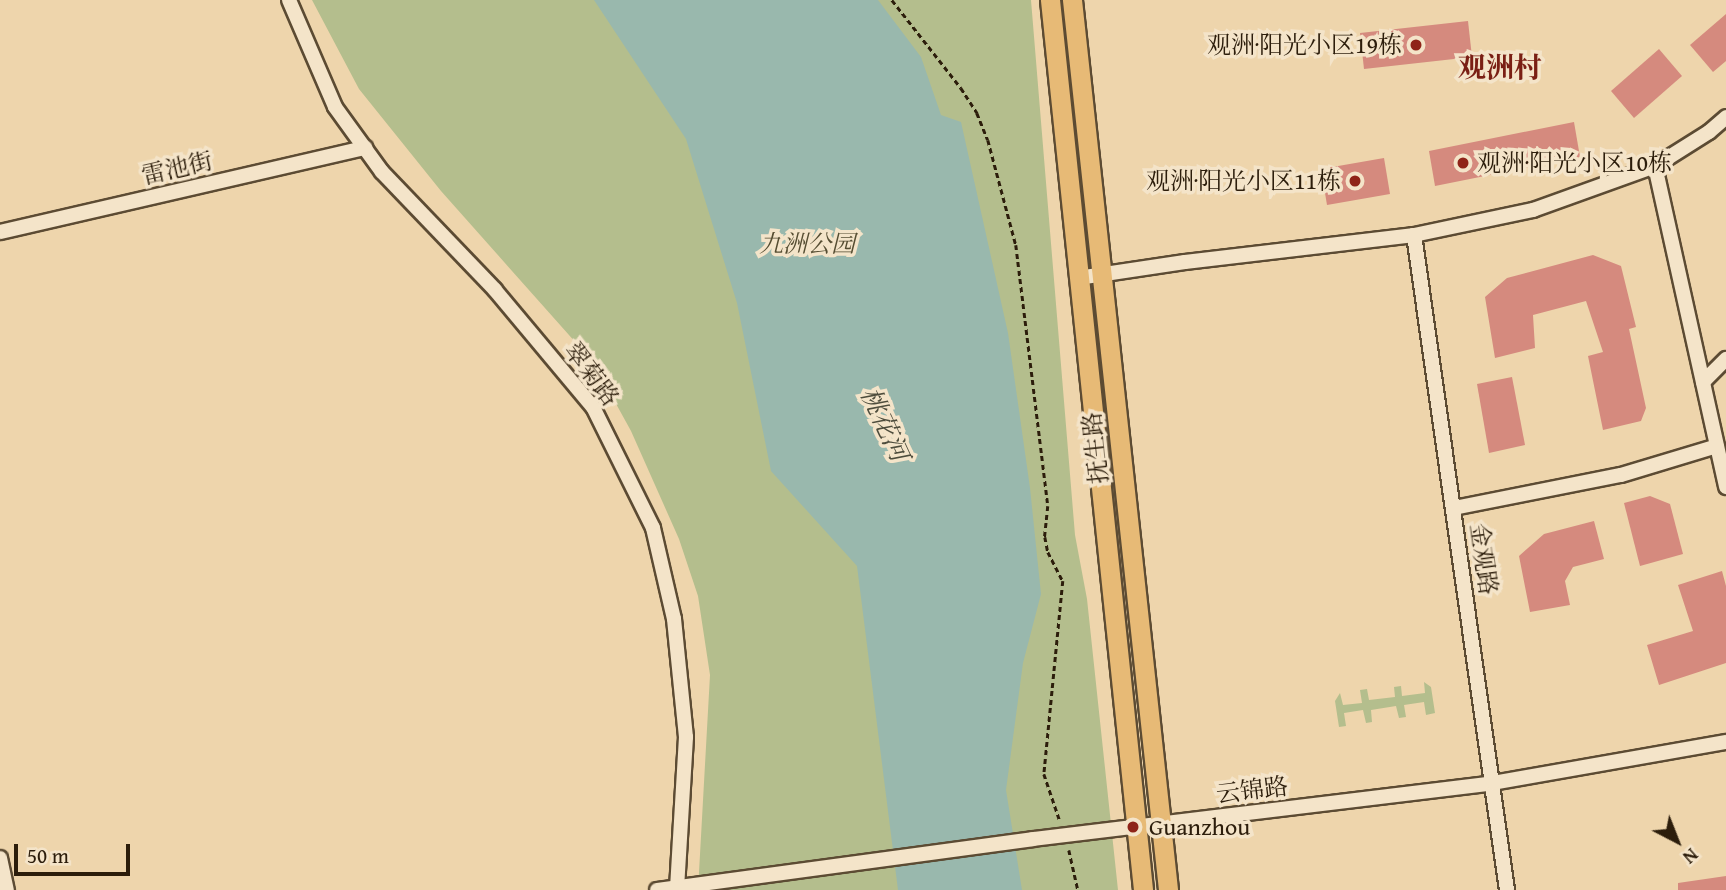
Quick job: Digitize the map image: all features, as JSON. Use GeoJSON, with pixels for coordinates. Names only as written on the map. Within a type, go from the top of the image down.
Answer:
{"type":"FeatureCollection","features":[{"type":"Feature","properties":{"kind":"main road","name":"抚生路"},"geometry":{"type":"LineString","coordinates":[[1050,0],[1143,890]]}},
{"type":"Feature","properties":{"kind":"main road","name":"抚生路"},"geometry":{"type":"LineString","coordinates":[[1072,0],[1168,890]]}},
{"type":"Feature","properties":{"kind":"street","name":"翠菊路"},"geometry":{"type":"LineString","coordinates":[[289,0],[335,107],[382,172],[495,290],[593,407],[653,528],[674,619],[686,737],[677,888]]}},
{"type":"Feature","properties":{"kind":"street"},"geometry":{"type":"LineString","coordinates":[[1078,278],[1414,234],[1533,210],[1655,166],[1709,132],[1726,117]]}},
{"type":"Feature","properties":{"kind":"street","name":"雷池街"},"geometry":{"type":"LineString","coordinates":[[0,232],[365,148]]}},
{"type":"Feature","properties":{"kind":"street"},"geometry":{"type":"LineString","coordinates":[[1655,166],[1726,487]]}},
{"type":"Feature","properties":{"kind":"street","name":"金观路"},"geometry":{"type":"LineString","coordinates":[[1414,234],[1507,890]]}},
{"type":"Feature","properties":{"kind":"street"},"geometry":{"type":"LineString","coordinates":[[1703,382],[1726,359]]}},
{"type":"Feature","properties":{"kind":"street"},"geometry":{"type":"LineString","coordinates":[[1454,508],[1621,475],[1717,446]]}},
{"type":"Feature","properties":{"kind":"street","name":"云锦路"},"geometry":{"type":"LineString","coordinates":[[657,890],[1033,839],[1493,783],[1726,742]]}},
{"type":"Feature","properties":{"kind":"street"},"geometry":{"type":"LineString","coordinates":[[0,858],[7,890]]}},
{"type":"Feature","properties":{"kind":"path"},"geometry":{"type":"LineString","coordinates":[[892,0],[961,88],[976,113],[988,140],[1016,244],[1048,506],[1045,537],[1048,552],[1063,581],[1044,774],[1065,835],[1078,890]]}},
{"type":"Feature","properties":{"kind":"green space","name":"九洲公园"},"geometry":{"type":"Polygon","coordinates":[[[312,0],[1031,0],[1075,535],[1087,599],[1118,890],[698,890],[710,675],[698,596],[679,539],[631,431],[593,362],[441,191],[359,89],[312,0]]]}},
{"type":"Feature","properties":{"kind":"green space"},"geometry":{"type":"Polygon","coordinates":[[[1424,682],[1431,687],[1435,713],[1426,715],[1424,702],[1404,705],[1406,717],[1399,718],[1396,706],[1371,710],[1372,722],[1366,723],[1363,710],[1344,713],[1346,726],[1339,727],[1335,701],[1340,693],[1343,705],[1362,703],[1360,690],[1367,689],[1369,700],[1395,697],[1394,687],[1401,686],[1402,696],[1425,693],[1424,682]]]}},
{"type":"Feature","properties":{"kind":"water","name":"桃花河"},"geometry":{"type":"Polygon","coordinates":[[[594,0],[878,0],[921,57],[941,115],[961,122],[1008,333],[1030,488],[1041,594],[1023,663],[1006,790],[1022,890],[898,890],[857,566],[771,471],[737,303],[686,139],[594,0]]]}},
{"type":"Feature","properties":{"kind":"building"},"geometry":{"type":"Polygon","coordinates":[[[1726,14],[1726,61],[1713,72],[1690,45],[1726,14]]]}},
{"type":"Feature","properties":{"kind":"building","name":"观洲·阳光小区19栋"},"geometry":{"type":"Polygon","coordinates":[[[1468,21],[1472,57],[1364,69],[1360,33],[1468,21]]]}},
{"type":"Feature","properties":{"kind":"building"},"geometry":{"type":"Polygon","coordinates":[[[1659,49],[1682,76],[1634,118],[1611,91],[1659,49]]]}},
{"type":"Feature","properties":{"kind":"building"},"geometry":{"type":"Polygon","coordinates":[[[1574,122],[1580,157],[1435,186],[1429,151],[1574,122]]]}},
{"type":"Feature","properties":{"kind":"building","name":"观洲·阳光小区11栋"},"geometry":{"type":"Polygon","coordinates":[[[1384,158],[1390,194],[1327,205],[1321,169],[1384,158]]]}},
{"type":"Feature","properties":{"kind":"building"},"geometry":{"type":"Polygon","coordinates":[[[1593,255],[1621,266],[1636,327],[1629,329],[1646,408],[1641,421],[1603,430],[1588,356],[1603,352],[1586,301],[1533,315],[1535,348],[1495,358],[1485,297],[1507,278],[1593,255]]]}},
{"type":"Feature","properties":{"kind":"building"},"geometry":{"type":"Polygon","coordinates":[[[1512,377],[1525,445],[1489,453],[1477,384],[1512,377]]]}},
{"type":"Feature","properties":{"kind":"building"},"geometry":{"type":"Polygon","coordinates":[[[1650,496],[1670,504],[1683,554],[1640,566],[1624,503],[1650,496]]]}},
{"type":"Feature","properties":{"kind":"building"},"geometry":{"type":"Polygon","coordinates":[[[1594,521],[1604,559],[1573,567],[1565,581],[1570,605],[1530,612],[1519,556],[1544,534],[1594,521]]]}},
{"type":"Feature","properties":{"kind":"building"},"geometry":{"type":"Polygon","coordinates":[[[1722,571],[1726,586],[1726,663],[1659,685],[1647,645],[1693,631],[1678,585],[1722,571]]]}},
{"type":"Feature","properties":{"kind":"building"},"geometry":{"type":"Polygon","coordinates":[[[1726,876],[1726,890],[1678,890],[1678,883],[1726,876]]]}},
{"type":"Feature","properties":{"kind":"place","name":"观洲·阳光小区19栋"},"geometry":{"type":"Point","coordinates":[1416,45]}},
{"type":"Feature","properties":{"kind":"place","name":"观洲·阳光小区10栋"},"geometry":{"type":"Point","coordinates":[1463,163]}},
{"type":"Feature","properties":{"kind":"place","name":"观洲·阳光小区11栋"},"geometry":{"type":"Point","coordinates":[1355,181]}},
{"type":"Feature","properties":{"kind":"place","name":"Guanzhou"},"geometry":{"type":"Point","coordinates":[1133,827]}},
{"type":"Feature","properties":{"kind":"district","name":"观洲村"},"geometry":{"type":"Point","coordinates":[1500,67]}}]}
